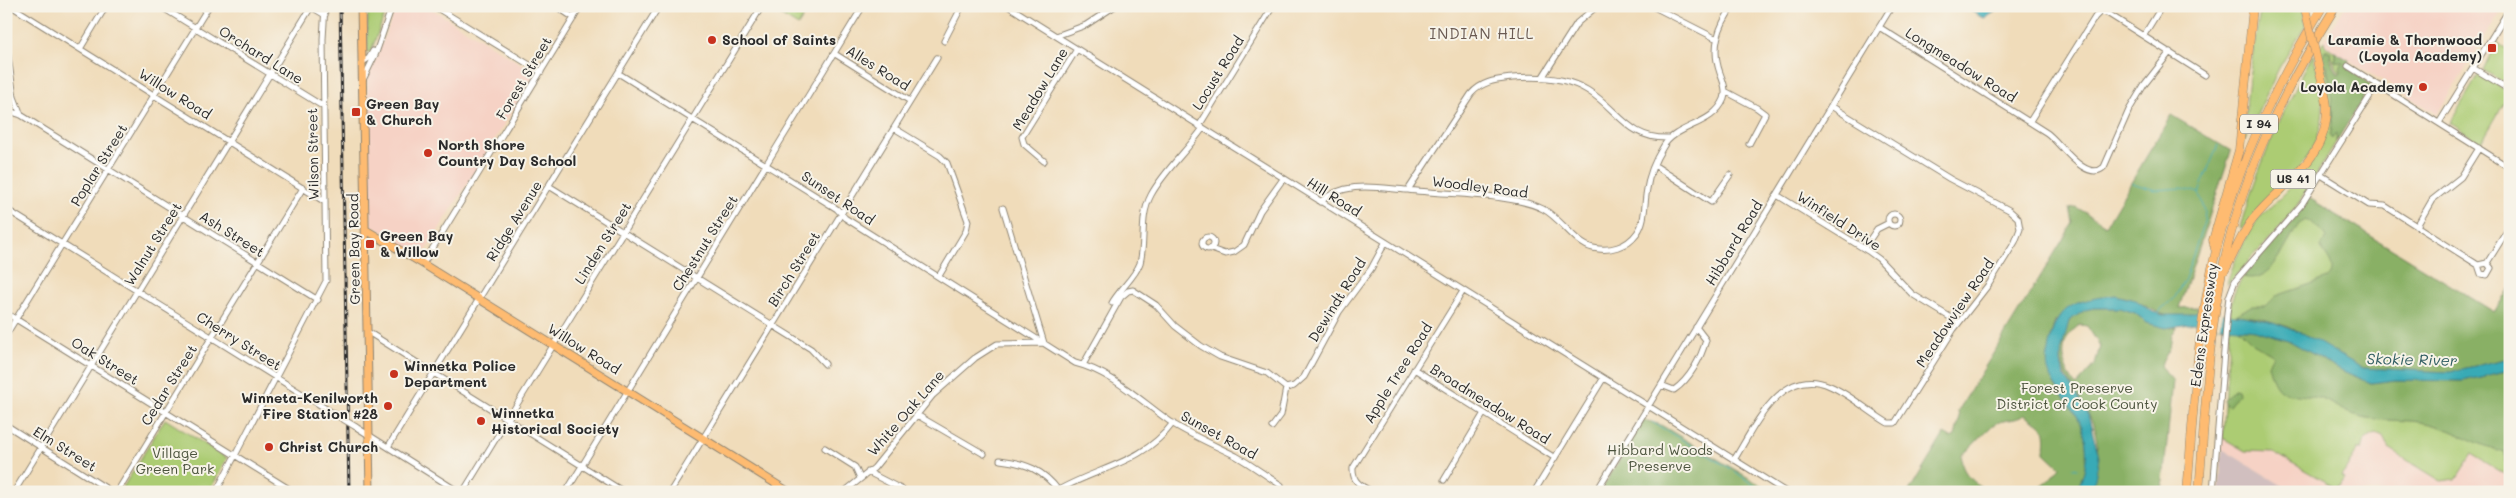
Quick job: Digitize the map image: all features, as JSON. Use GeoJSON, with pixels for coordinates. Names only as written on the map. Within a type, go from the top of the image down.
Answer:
{"type":"FeatureCollection","features":[{"type":"Feature","properties":{"kind":"highway"},"geometry":{"type":"LineString","coordinates":[[2216,252],[2213,240],[2239,150],[2253,6]]}},
{"type":"Feature","properties":{"kind":"highway","name":"Edens Expressway"},"geometry":{"type":"LineString","coordinates":[[2186,492],[2203,324],[2216,252],[2232,192],[2254,134],[2278,82],[2324,6]]}},
{"type":"Feature","properties":{"kind":"highway","name":"Edens Expressway"},"geometry":{"type":"LineString","coordinates":[[2198,492],[2215,312],[2222,276],[2246,183],[2265,136],[2310,47],[2336,6]]}},
{"type":"Feature","properties":{"kind":"highway","name":"US 41"},"geometry":{"type":"LineString","coordinates":[[2222,276],[2251,221],[2302,169],[2317,149],[2325,124],[2327,106],[2305,7]]}},
{"type":"Feature","properties":{"kind":"main road","name":"Green Bay Road"},"geometry":{"type":"LineString","coordinates":[[361,6],[370,492]]}},
{"type":"Feature","properties":{"kind":"main road","name":"Willow Road"},"geometry":{"type":"LineString","coordinates":[[366,230],[479,298],[788,492]]}},
{"type":"Feature","properties":{"kind":"street"},"geometry":{"type":"LineString","coordinates":[[6,11],[10,6]]}},
{"type":"Feature","properties":{"kind":"street","name":"Willow Road"},"geometry":{"type":"LineString","coordinates":[[10,6],[326,202]]}},
{"type":"Feature","properties":{"kind":"street"},"geometry":{"type":"LineString","coordinates":[[80,49],[106,6]]}},
{"type":"Feature","properties":{"kind":"street","name":"Orchard Lane"},"geometry":{"type":"LineString","coordinates":[[160,6],[324,107]]}},
{"type":"Feature","properties":{"kind":"street","name":"Poplar Street"},"geometry":{"type":"LineString","coordinates":[[6,335],[209,6]]}},
{"type":"Feature","properties":{"kind":"street"},"geometry":{"type":"LineString","coordinates":[[310,6],[326,15]]}},
{"type":"Feature","properties":{"kind":"street","name":"Walnut Street"},"geometry":{"type":"LineString","coordinates":[[14,492],[229,142],[310,6]]}},
{"type":"Feature","properties":{"kind":"street","name":"Wilson Street"},"geometry":{"type":"LineString","coordinates":[[216,492],[318,300],[327,277],[323,39],[326,15],[325,6]]}},
{"type":"Feature","properties":{"kind":"street"},"geometry":{"type":"LineString","coordinates":[[363,80],[392,6]]}},
{"type":"Feature","properties":{"kind":"street"},"geometry":{"type":"LineString","coordinates":[[434,6],[541,72]]}},
{"type":"Feature","properties":{"kind":"street"},"geometry":{"type":"LineString","coordinates":[[556,6],[574,18]]}},
{"type":"Feature","properties":{"kind":"street","name":"Forest Street"},"geometry":{"type":"LineString","coordinates":[[424,264],[581,6]]}},
{"type":"Feature","properties":{"kind":"street","name":"Ridge Avenue"},"geometry":{"type":"LineString","coordinates":[[388,447],[659,6]]}},
{"type":"Feature","properties":{"kind":"street","name":"Linden Street"},"geometry":{"type":"LineString","coordinates":[[461,492],[508,419],[762,6]]}},
{"type":"Feature","properties":{"kind":"street","name":"Chestnut Street"},"geometry":{"type":"LineString","coordinates":[[566,492],[864,6]]}},
{"type":"Feature","properties":{"kind":"street"},"geometry":{"type":"LineString","coordinates":[[944,41],[962,6]]}},
{"type":"Feature","properties":{"kind":"street","name":"Hill Road"},"geometry":{"type":"LineString","coordinates":[[1008,6],[1786,492]]}},
{"type":"Feature","properties":{"kind":"street"},"geometry":{"type":"LineString","coordinates":[[1056,36],[1086,25],[1115,6]]}},
{"type":"Feature","properties":{"kind":"street","name":"Locust Road"},"geometry":{"type":"LineString","coordinates":[[1112,303],[1126,282],[1135,273],[1140,262],[1144,215],[1151,195],[1201,127],[1273,6]]}},
{"type":"Feature","properties":{"kind":"street"},"geometry":{"type":"LineString","coordinates":[[1542,78],[1577,23],[1597,6]]}},
{"type":"Feature","properties":{"kind":"street"},"geometry":{"type":"LineString","coordinates":[[1652,6],[1716,39]]}},
{"type":"Feature","properties":{"kind":"street"},"geometry":{"type":"LineString","coordinates":[[1733,6],[1720,25],[1716,39],[1717,64],[1725,91],[1765,114],[1749,144]]}},
{"type":"Feature","properties":{"kind":"street","name":"Hibbard Road"},"geometry":{"type":"LineString","coordinates":[[1596,492],[1892,6]]}},
{"type":"Feature","properties":{"kind":"street"},"geometry":{"type":"LineString","coordinates":[[2144,35],[2162,6]]}},
{"type":"Feature","properties":{"kind":"street"},"geometry":{"type":"LineString","coordinates":[[2439,123],[2509,11]]}},
{"type":"Feature","properties":{"kind":"street"},"geometry":{"type":"LineString","coordinates":[[2030,122],[2098,13],[2107,13],[2205,75]]}},
{"type":"Feature","properties":{"kind":"street","name":"Longmeadow Road"},"geometry":{"type":"LineString","coordinates":[[1879,27],[2052,136],[2072,159],[2090,170],[2100,171],[2104,167],[2121,125],[2137,96],[2170,52]]}},
{"type":"Feature","properties":{"kind":"street"},"geometry":{"type":"LineString","coordinates":[[363,62],[370,56],[382,32]]}},
{"type":"Feature","properties":{"kind":"street"},"geometry":{"type":"LineString","coordinates":[[6,43],[13,91],[21,115]]}},
{"type":"Feature","properties":{"kind":"street","name":"Meadow Lane"},"geometry":{"type":"LineString","coordinates":[[1044,160],[1024,144],[1022,139],[1077,49]]}},
{"type":"Feature","properties":{"kind":"street","name":"Alles Road"},"geometry":{"type":"LineString","coordinates":[[834,54],[910,101]]}},
{"type":"Feature","properties":{"kind":"street","name":"Birch Street"},"geometry":{"type":"LineString","coordinates":[[670,492],[937,58]]}},
{"type":"Feature","properties":{"kind":"street"},"geometry":{"type":"LineString","coordinates":[[2348,66],[2510,168]]}},
{"type":"Feature","properties":{"kind":"street"},"geometry":{"type":"LineString","coordinates":[[2473,68],[2510,90]]}},
{"type":"Feature","properties":{"kind":"street","name":"Sunset Road"},"geometry":{"type":"LineString","coordinates":[[618,73],[837,209],[841,214],[1075,363],[1082,364],[1128,388],[1173,423],[1208,444],[1236,456],[1281,485]]}},
{"type":"Feature","properties":{"kind":"street","name":"Woodley Road"},"geometry":{"type":"LineString","coordinates":[[1408,190],[1447,128],[1476,88],[1498,80],[1542,78],[1564,81],[1584,88],[1640,134],[1670,138]]}},
{"type":"Feature","properties":{"kind":"street"},"geometry":{"type":"LineString","coordinates":[[2213,492],[2227,314],[2229,297],[2235,281],[2287,223],[2321,175],[2377,85]]}},
{"type":"Feature","properties":{"kind":"street","name":"Woodley Road"},"geometry":{"type":"LineString","coordinates":[[1320,202],[1333,193],[1347,188],[1366,186],[1529,203],[1549,213],[1586,245],[1607,249],[1627,243],[1640,228],[1646,189],[1654,165],[1670,138],[1712,114],[1724,99],[1725,91]]}},
{"type":"Feature","properties":{"kind":"street","name":"Meadowview Road"},"geometry":{"type":"LineString","coordinates":[[1734,460],[1772,400],[1783,391],[1802,383],[1816,382],[1828,385],[1885,422],[1895,423],[1958,322],[1989,284],[2015,242],[2020,229],[2018,218],[2009,210],[1932,169],[1831,106]]}},
{"type":"Feature","properties":{"kind":"street","name":"Ash Street"},"geometry":{"type":"LineString","coordinates":[[6,110],[21,115],[318,300]]}},
{"type":"Feature","properties":{"kind":"street"},"geometry":{"type":"LineString","coordinates":[[894,128],[940,156],[947,163],[968,221],[966,231],[938,276]]}},
{"type":"Feature","properties":{"kind":"street"},"geometry":{"type":"LineString","coordinates":[[2417,226],[2436,196],[2461,177],[2479,148]]}},
{"type":"Feature","properties":{"kind":"street"},"geometry":{"type":"LineString","coordinates":[[1654,165],[1711,202],[1730,175]]}},
{"type":"Feature","properties":{"kind":"street"},"geometry":{"type":"LineString","coordinates":[[2321,175],[2369,205],[2385,206],[2483,264],[2510,226]]}},
{"type":"Feature","properties":{"kind":"street"},"geometry":{"type":"LineString","coordinates":[[1211,248],[1225,254],[1234,252],[1244,245],[1260,210],[1284,179]]}},
{"type":"Feature","properties":{"kind":"street"},"geometry":{"type":"LineString","coordinates":[[549,186],[811,350],[821,357],[825,364]]}},
{"type":"Feature","properties":{"kind":"street","name":"Cedar Street"},"geometry":{"type":"LineString","coordinates":[[117,492],[303,188]]}},
{"type":"Feature","properties":{"kind":"street","name":"Winfield Drive"},"geometry":{"type":"LineString","coordinates":[[1777,195],[1864,248],[1879,260],[1912,294],[1958,322]]}},
{"type":"Feature","properties":{"kind":"street"},"geometry":{"type":"LineString","coordinates":[[1002,208],[1044,343]]}},
{"type":"Feature","properties":{"kind":"street","name":"Cherry Street"},"geometry":{"type":"LineString","coordinates":[[6,210],[461,492]]}},
{"type":"Feature","properties":{"kind":"street"},"geometry":{"type":"LineString","coordinates":[[1864,248],[1877,229],[1889,223]]}},
{"type":"Feature","properties":{"kind":"street","name":"Dewindt Road"},"geometry":{"type":"LineString","coordinates":[[1286,388],[1294,386],[1304,377],[1339,312],[1371,269],[1385,243]]}},
{"type":"Feature","properties":{"kind":"street"},"geometry":{"type":"LineString","coordinates":[[1082,364],[1122,298],[1128,291],[1133,290],[1156,305],[1175,326],[1201,346],[1220,358],[1267,373],[1286,388],[1281,416],[1272,428]]}},
{"type":"Feature","properties":{"kind":"street","name":"Apple Tree Road"},"geometry":{"type":"LineString","coordinates":[[1373,492],[1358,485],[1353,478],[1353,468],[1462,291]]}},
{"type":"Feature","properties":{"kind":"street","name":"Oak Street"},"geometry":{"type":"LineString","coordinates":[[6,313],[294,492]]}},
{"type":"Feature","properties":{"kind":"street"},"geometry":{"type":"LineString","coordinates":[[1661,385],[1669,389],[1678,387],[1698,360],[1706,340],[1696,327]]}},
{"type":"Feature","properties":{"kind":"street"},"geometry":{"type":"LineString","coordinates":[[368,332],[624,492]]}},
{"type":"Feature","properties":{"kind":"street","name":"White Oak Lane"},"geometry":{"type":"LineString","coordinates":[[844,492],[868,472],[916,415],[952,377],[975,358],[997,344],[1044,343]]}},
{"type":"Feature","properties":{"kind":"street","name":"Broadmeadow Road"},"geometry":{"type":"LineString","coordinates":[[1414,369],[1555,458]]}},
{"type":"Feature","properties":{"kind":"street"},"geometry":{"type":"LineString","coordinates":[[1534,492],[1603,379]]}},
{"type":"Feature","properties":{"kind":"street"},"geometry":{"type":"LineString","coordinates":[[1444,480],[1484,413]]}},
{"type":"Feature","properties":{"kind":"street"},"geometry":{"type":"LineString","coordinates":[[916,415],[984,454]]}},
{"type":"Feature","properties":{"kind":"street"},"geometry":{"type":"LineString","coordinates":[[1000,460],[1020,462],[1034,468],[1048,478],[1057,491],[1085,476],[1139,455],[1160,440],[1173,423]]}},
{"type":"Feature","properties":{"kind":"street","name":"Elm Street"},"geometry":{"type":"LineString","coordinates":[[6,425],[112,492]]}},
{"type":"Feature","properties":{"kind":"street"},"geometry":{"type":"LineString","coordinates":[[824,448],[855,467],[860,478]]}},
{"type":"Feature","properties":{"kind":"street"},"geometry":{"type":"LineString","coordinates":[[868,472],[907,492]]}},
{"type":"Feature","properties":{"kind":"shaded area","name":"North Shore Country Day School"},"geometry":{"type":"Polygon","coordinates":[[[397,6],[427,6],[536,73],[422,257],[371,225],[367,80],[397,6]]]}},
{"type":"Feature","properties":{"kind":"shaded area","name":"Loyola Academy"},"geometry":{"type":"Polygon","coordinates":[[[2345,6],[2504,6],[2437,114],[2326,46],[2325,39],[2345,6]]]}},
{"type":"Feature","properties":{"kind":"shaded area"},"geometry":{"type":"Polygon","coordinates":[[[2371,428],[2470,451],[2510,475],[2510,492],[2293,492],[2222,449],[2223,438],[2240,448],[2371,428]]]}},
{"type":"Feature","properties":{"kind":"shaded area"},"geometry":{"type":"Polygon","coordinates":[[[2222,449],[2293,492],[2219,492],[2222,449]]]}},
{"type":"Feature","properties":{"kind":"green space"},"geometry":{"type":"Polygon","coordinates":[[[368,6],[382,6],[387,9],[371,51],[367,54],[368,6]]]}},
{"type":"Feature","properties":{"kind":"green space"},"geometry":{"type":"Polygon","coordinates":[[[775,6],[810,6],[798,26],[772,10],[775,6]]]}},
{"type":"Feature","properties":{"kind":"green space"},"geometry":{"type":"Polygon","coordinates":[[[2261,6],[2302,6],[2306,24],[2279,68],[2245,140],[2243,139],[2249,77],[2261,6]]]}},
{"type":"Feature","properties":{"kind":"green space"},"geometry":{"type":"Polygon","coordinates":[[[2325,41],[2326,46],[2335,52],[2335,61],[2343,62],[2340,74],[2328,50],[2325,50],[2320,57],[2318,48],[2325,41]]]}},
{"type":"Feature","properties":{"kind":"green space"},"geometry":{"type":"Polygon","coordinates":[[[2496,42],[2510,50],[2510,71],[2503,82],[2483,70],[2496,42]]]}},
{"type":"Feature","properties":{"kind":"green space"},"geometry":{"type":"Polygon","coordinates":[[[2325,50],[2331,52],[2330,58],[2338,74],[2341,73],[2340,65],[2343,62],[2335,61],[2335,52],[2349,60],[2346,67],[2371,85],[2336,142],[2337,133],[2332,139],[2330,137],[2332,109],[2327,65],[2322,66],[2320,57],[2325,50]]]}},
{"type":"Feature","properties":{"kind":"green space"},"geometry":{"type":"Polygon","coordinates":[[[2313,54],[2323,103],[2321,122],[2316,140],[2296,173],[2242,229],[2240,227],[2247,204],[2263,160],[2281,117],[2313,54]]]}},
{"type":"Feature","properties":{"kind":"green space"},"geometry":{"type":"Polygon","coordinates":[[[2325,64],[2333,92],[2333,124],[2330,137],[2337,133],[2336,142],[2300,201],[2284,223],[2226,286],[2238,254],[2255,224],[2302,175],[2320,147],[2328,116],[2328,100],[2322,66],[2325,64]]]}},
{"type":"Feature","properties":{"kind":"green space"},"geometry":{"type":"Polygon","coordinates":[[[2479,74],[2510,93],[2481,143],[2450,123],[2479,74]]]}},
{"type":"Feature","properties":{"kind":"green space"},"geometry":{"type":"Polygon","coordinates":[[[2171,115],[2231,151],[2179,308],[2198,307],[2198,311],[2186,316],[2176,317],[2117,296],[2096,302],[2055,321],[2049,352],[2053,382],[2076,415],[2085,436],[2086,458],[2081,481],[2076,492],[2033,492],[2049,480],[2060,467],[2045,453],[2046,439],[2044,430],[2038,423],[2024,415],[1994,425],[1962,455],[1961,461],[1965,472],[1973,481],[1988,492],[1909,492],[1944,434],[1951,438],[1955,436],[1959,420],[1958,411],[2073,223],[2070,208],[2076,207],[2106,225],[2171,115]]]}},
{"type":"Feature","properties":{"kind":"green space"},"geometry":{"type":"Polygon","coordinates":[[[2309,198],[2494,312],[2510,288],[2510,477],[2472,454],[2456,479],[2441,481],[2389,449],[2383,437],[2376,434],[2365,439],[2362,450],[2359,448],[2342,476],[2345,478],[2340,486],[2336,488],[2273,452],[2245,451],[2223,438],[2231,304],[2234,293],[2245,274],[2287,229],[2309,198]]]}},
{"type":"Feature","properties":{"kind":"green space"},"geometry":{"type":"Polygon","coordinates":[[[2309,198],[2494,312],[2510,288],[2510,358],[2449,372],[2362,368],[2289,327],[2260,318],[2236,315],[2251,306],[2266,306],[2276,296],[2328,278],[2331,274],[2332,267],[2321,248],[2326,237],[2321,230],[2306,220],[2299,224],[2284,251],[2270,268],[2262,275],[2253,278],[2243,277],[2293,221],[2309,198]]]}},
{"type":"Feature","properties":{"kind":"green space"},"geometry":{"type":"Polygon","coordinates":[[[2120,308],[2135,313],[2147,323],[2172,328],[2177,327],[2172,335],[2170,348],[2160,366],[2173,381],[2162,492],[2089,492],[2096,471],[2097,440],[2091,420],[2067,378],[2061,358],[2063,335],[2069,321],[2085,310],[2120,308]],[[2080,325],[2073,331],[2065,345],[2064,354],[2067,370],[2076,386],[2095,365],[2100,346],[2087,326],[2080,325]]]}},
{"type":"Feature","properties":{"kind":"green space"},"geometry":{"type":"Polygon","coordinates":[[[2238,328],[2255,330],[2288,340],[2343,371],[2371,383],[2395,380],[2463,381],[2510,370],[2510,463],[2505,462],[2505,452],[2431,424],[2368,418],[2349,413],[2321,399],[2286,393],[2276,385],[2272,377],[2268,364],[2273,355],[2253,343],[2238,328]]]}},
{"type":"Feature","properties":{"kind":"green space"},"geometry":{"type":"Polygon","coordinates":[[[2234,389],[2237,390],[2238,394],[2229,406],[2226,405],[2224,399],[2234,389]]]}},
{"type":"Feature","properties":{"kind":"green space","name":"Village Green Park"},"geometry":{"type":"Polygon","coordinates":[[[165,419],[227,458],[209,492],[126,492],[122,489],[165,419]]]}},
{"type":"Feature","properties":{"kind":"green space","name":"Hibbard Woods Preserve"},"geometry":{"type":"Polygon","coordinates":[[[1644,420],[1661,425],[1772,492],[1600,492],[1644,420]]]}},
{"type":"Feature","properties":{"kind":"water"},"geometry":{"type":"Polygon","coordinates":[[[1963,6],[1988,6],[1995,12],[1985,18],[1963,6]]]}},
{"type":"Feature","properties":{"kind":"water"},"geometry":{"type":"Polygon","coordinates":[[[2115,295],[2136,300],[2153,312],[2163,315],[2185,315],[2198,311],[2244,316],[2273,322],[2306,335],[2362,368],[2449,372],[2510,358],[2510,370],[2463,381],[2395,380],[2371,383],[2343,371],[2288,340],[2255,330],[2194,323],[2166,328],[2147,323],[2135,313],[2120,308],[2085,310],[2069,321],[2061,352],[2061,364],[2065,377],[2087,411],[2099,457],[2095,479],[2089,492],[2076,492],[2081,481],[2086,459],[2085,438],[2077,417],[2055,385],[2048,370],[2049,344],[2054,327],[2065,310],[2082,301],[2115,295]]]}},
{"type":"Feature","properties":{"kind":"pier"},"geometry":{"type":"Polygon","coordinates":[[[2198,311],[2222,313],[2220,326],[2196,323],[2198,311]]]}},
{"type":"Feature","properties":{"kind":"waterway"},"geometry":{"type":"LineString","coordinates":[[2157,315],[2161,308],[2174,299],[2185,279],[2204,222],[2205,210],[2199,194],[2218,145]]}},
{"type":"Feature","properties":{"kind":"waterway"},"geometry":{"type":"LineString","coordinates":[[2132,183],[2155,190],[2182,188],[2199,193]]}},
{"type":"Feature","properties":{"kind":"waterway"},"geometry":{"type":"LineString","coordinates":[[1652,422],[1733,470],[1763,492]]}},
{"type":"Feature","properties":{"kind":"waterway"},"geometry":{"type":"LineString","coordinates":[[2073,468],[2077,469]]}},
{"type":"Feature","properties":{"kind":"railway"},"geometry":{"type":"LineString","coordinates":[[340,6],[349,492]]}},
{"type":"Feature","properties":{"kind":"place","name":"School of Saints"},"geometry":{"type":"Point","coordinates":[712,40]}},
{"type":"Feature","properties":{"kind":"place","name":"Laramie & Thornwood (Loyola Academy)"},"geometry":{"type":"Point","coordinates":[2492,48]}},
{"type":"Feature","properties":{"kind":"place","name":"Loyola Academy"},"geometry":{"type":"Point","coordinates":[2423,87]}},
{"type":"Feature","properties":{"kind":"place","name":"Green Bay & Church"},"geometry":{"type":"Point","coordinates":[356,112]}},
{"type":"Feature","properties":{"kind":"place","name":"North Shore Country Day School"},"geometry":{"type":"Point","coordinates":[428,153]}},
{"type":"Feature","properties":{"kind":"place","name":"Green Bay & Willow"},"geometry":{"type":"Point","coordinates":[370,244]}},
{"type":"Feature","properties":{"kind":"place","name":"Winnetka Police Department"},"geometry":{"type":"Point","coordinates":[394,374]}},
{"type":"Feature","properties":{"kind":"place","name":"Winneta-Kenilworth Fire Station #28"},"geometry":{"type":"Point","coordinates":[388,406]}},
{"type":"Feature","properties":{"kind":"place","name":"Winnetka Historical Society"},"geometry":{"type":"Point","coordinates":[481,421]}},
{"type":"Feature","properties":{"kind":"place","name":"Christ Church"},"geometry":{"type":"Point","coordinates":[269,447]}},
{"type":"Feature","properties":{"kind":"district","name":"INDIAN HILL"},"geometry":{"type":"Point","coordinates":[1482,34]}},
{"type":"Feature","properties":{"kind":"water label","name":"Skokie River"},"geometry":{"type":"Point","coordinates":[2412,360]}},
{"type":"Feature","properties":{"kind":"park label","name":"Forest Preserve District of Cook County"},"geometry":{"type":"Point","coordinates":[2077,396]}}]}
